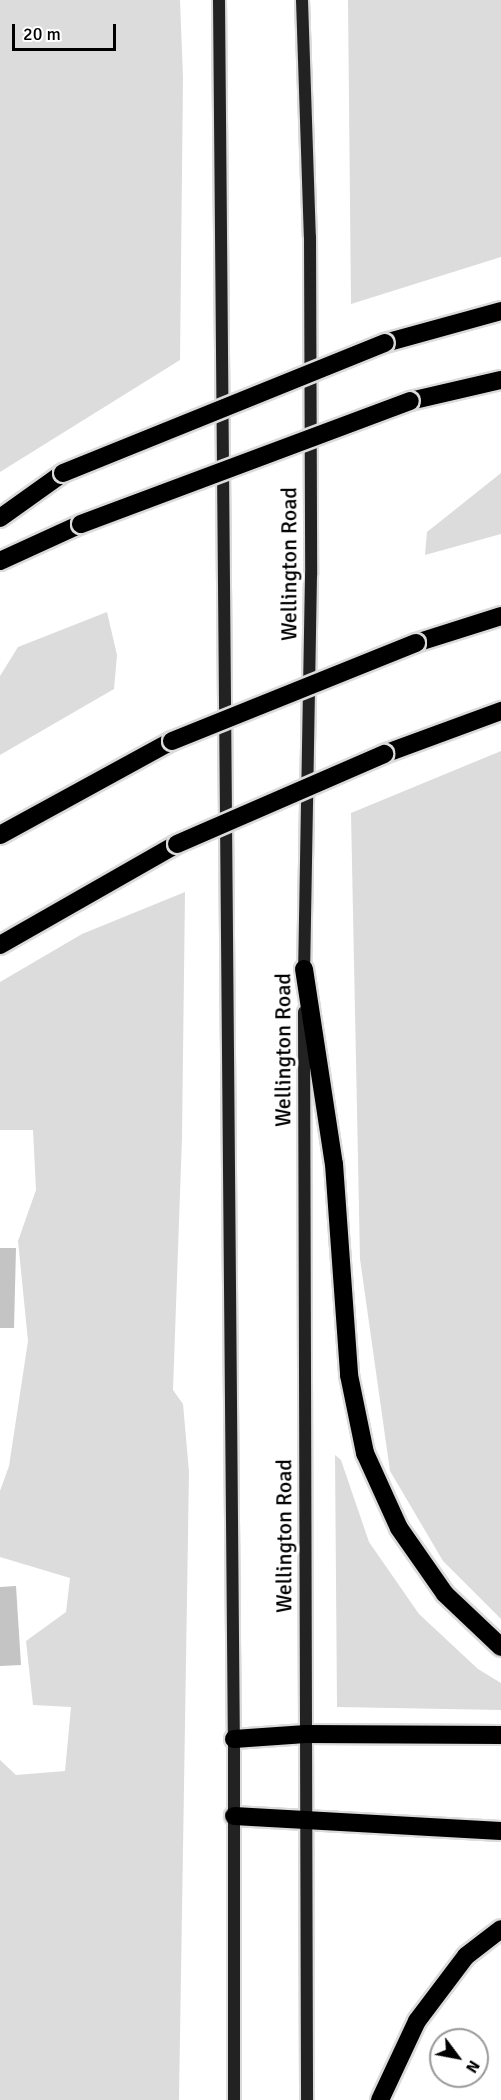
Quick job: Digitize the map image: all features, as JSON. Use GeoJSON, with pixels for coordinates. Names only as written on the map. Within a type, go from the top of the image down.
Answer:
{"type":"FeatureCollection","features":[{"type":"Feature","properties":{"kind":"highway"},"geometry":{"type":"LineString","coordinates":[[0,518],[63,473],[385,343],[501,311]]}},
{"type":"Feature","properties":{"kind":"highway"},"geometry":{"type":"LineString","coordinates":[[0,561],[81,524],[410,400],[501,380]]}},
{"type":"Feature","properties":{"kind":"highway"},"geometry":{"type":"LineString","coordinates":[[0,835],[172,741],[416,643],[501,616]]}},
{"type":"Feature","properties":{"kind":"highway"},"geometry":{"type":"LineString","coordinates":[[0,945],[177,844],[384,754],[501,711]]}},
{"type":"Feature","properties":{"kind":"highway"},"geometry":{"type":"LineString","coordinates":[[304,969],[334,1164],[349,1375],[365,1453],[399,1528],[425,1566],[445,1594],[501,1647]]}},
{"type":"Feature","properties":{"kind":"highway"},"geometry":{"type":"LineString","coordinates":[[234,1739],[306,1734],[501,1735]]}},
{"type":"Feature","properties":{"kind":"highway"},"geometry":{"type":"LineString","coordinates":[[234,1816],[501,1831]]}},
{"type":"Feature","properties":{"kind":"highway"},"geometry":{"type":"LineString","coordinates":[[380,2100],[417,2021],[466,1956],[501,1929]]}},
{"type":"Feature","properties":{"kind":"main road"},"geometry":{"type":"LineString","coordinates":[[219,0],[234,1739],[234,2100]]}},
{"type":"Feature","properties":{"kind":"main road","name":"Wellington Road"},"geometry":{"type":"LineString","coordinates":[[302,0],[309,225],[311,551],[304,969],[307,2100]]}},
{"type":"Feature","properties":{"kind":"shaded area"},"geometry":{"type":"Polygon","coordinates":[[[0,0],[180,0],[183,78],[180,360],[0,472],[0,0]]]}},
{"type":"Feature","properties":{"kind":"shaded area"},"geometry":{"type":"Polygon","coordinates":[[[348,0],[501,0],[501,257],[351,304],[348,0]]]}},
{"type":"Feature","properties":{"kind":"shaded area"},"geometry":{"type":"Polygon","coordinates":[[[501,473],[501,534],[425,555],[427,532],[501,473]]]}},
{"type":"Feature","properties":{"kind":"shaded area"},"geometry":{"type":"Polygon","coordinates":[[[107,612],[117,655],[114,689],[0,755],[0,676],[18,647],[107,612]]]}},
{"type":"Feature","properties":{"kind":"shaded area"},"geometry":{"type":"Polygon","coordinates":[[[501,751],[501,1619],[443,1561],[390,1471],[360,1259],[351,813],[501,751]]]}},
{"type":"Feature","properties":{"kind":"shaded area"},"geometry":{"type":"Polygon","coordinates":[[[185,892],[182,1138],[173,1390],[183,1404],[189,1472],[179,2100],[0,2100],[0,1760],[16,1775],[65,1771],[71,1707],[33,1705],[26,1641],[66,1612],[70,1578],[0,1557],[0,1491],[9,1466],[28,1341],[18,1241],[36,1190],[33,1130],[0,1130],[0,982],[82,934],[185,892]]]}},
{"type":"Feature","properties":{"kind":"shaded area"},"geometry":{"type":"Polygon","coordinates":[[[335,1455],[341,1460],[369,1542],[419,1614],[478,1669],[501,1683],[501,1710],[337,1707],[335,1455]]]}},
{"type":"Feature","properties":{"kind":"building"},"geometry":{"type":"Polygon","coordinates":[[[0,1248],[16,1248],[14,1328],[0,1328],[0,1248]]]}},
{"type":"Feature","properties":{"kind":"building"},"geometry":{"type":"Polygon","coordinates":[[[16,1586],[21,1665],[0,1666],[0,1587],[16,1586]]]}}]}
